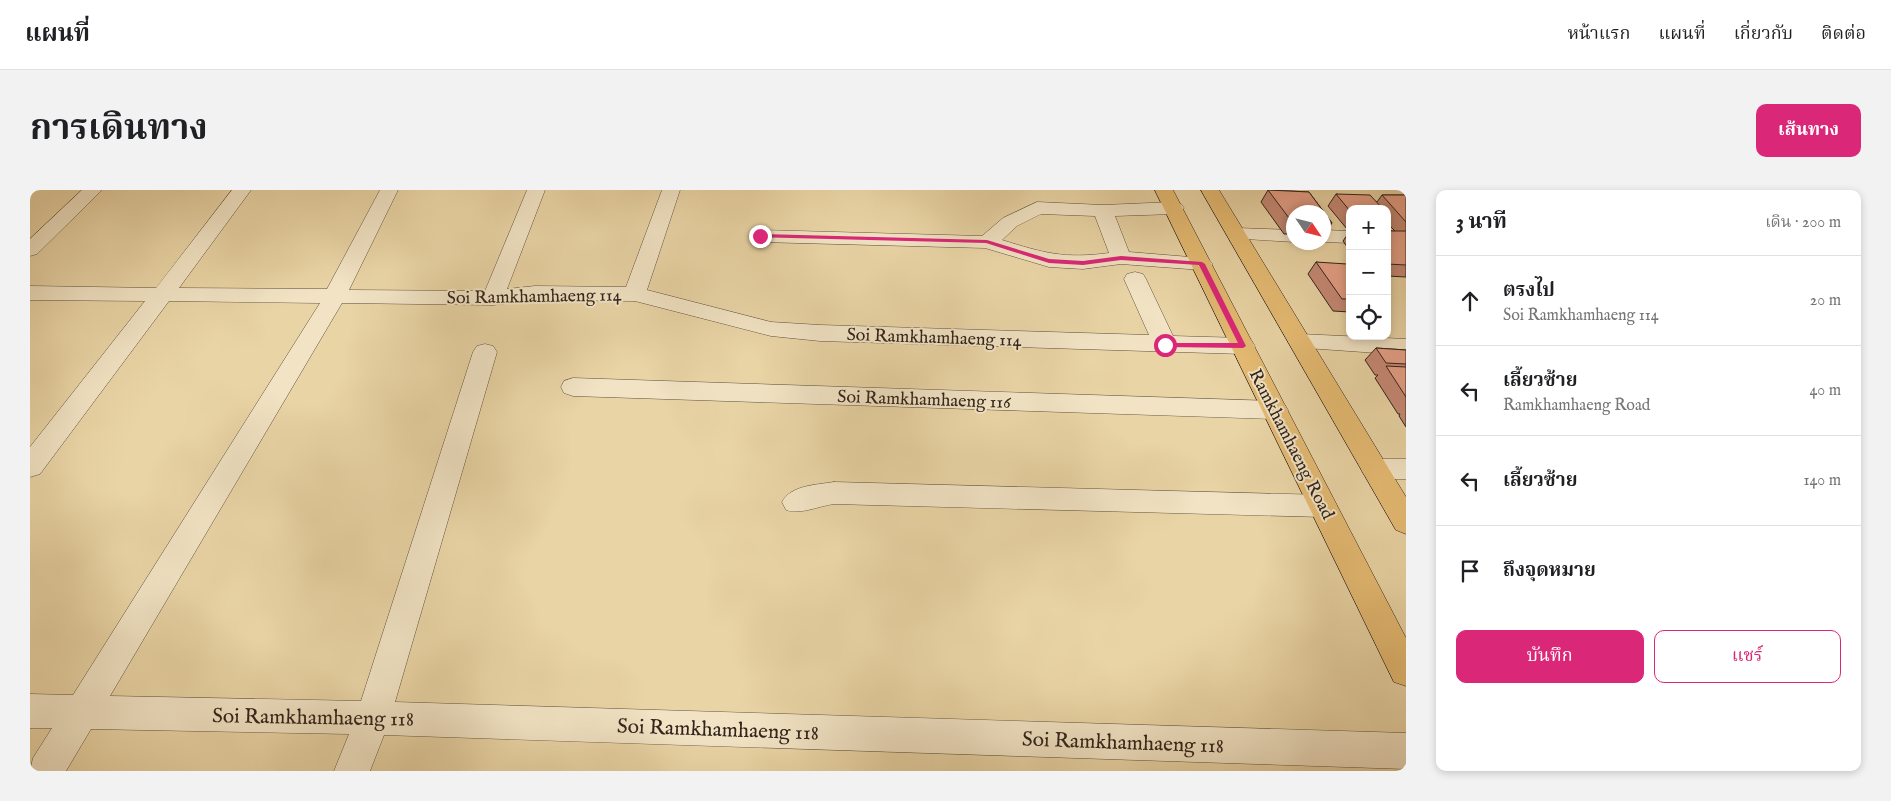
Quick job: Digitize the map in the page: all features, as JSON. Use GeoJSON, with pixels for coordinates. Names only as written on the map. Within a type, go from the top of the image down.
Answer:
{"type":"FeatureCollection","features":[{"type":"Feature","properties":{"kind":"main road"},"geometry":{"type":"LineString","coordinates":[[1210,190],[1406,522]]}},
{"type":"Feature","properties":{"kind":"main road","name":"Ramkhamhaeng Road"},"geometry":{"type":"LineString","coordinates":[[1169,199],[1406,671]]}},
{"type":"Feature","properties":{"kind":"street"},"geometry":{"type":"LineString","coordinates":[[30,250],[93,190]]}},
{"type":"Feature","properties":{"kind":"street"},"geometry":{"type":"LineString","coordinates":[[30,467],[161,293],[242,190]]}},
{"type":"Feature","properties":{"kind":"street"},"geometry":{"type":"LineString","coordinates":[[46,771],[80,712],[335,296],[389,190]]}},
{"type":"Feature","properties":{"kind":"street"},"geometry":{"type":"LineString","coordinates":[[493,298],[536,190]]}},
{"type":"Feature","properties":{"kind":"street"},"geometry":{"type":"LineString","coordinates":[[635,294],[671,190]]}},
{"type":"Feature","properties":{"kind":"street"},"geometry":{"type":"LineString","coordinates":[[987,242],[1010,222],[1037,208],[1103,211],[1169,199]]}},
{"type":"Feature","properties":{"kind":"street"},"geometry":{"type":"LineString","coordinates":[[1103,211],[1121,258]]}},
{"type":"Feature","properties":{"kind":"street"},"geometry":{"type":"LineString","coordinates":[[1237,234],[1286,236]]}},
{"type":"Feature","properties":{"kind":"street"},"geometry":{"type":"LineString","coordinates":[[760,236],[987,242],[1049,261],[1083,263],[1121,258],[1202,264]]}},
{"type":"Feature","properties":{"kind":"street"},"geometry":{"type":"LineString","coordinates":[[1331,236],[1346,237]]}},
{"type":"Feature","properties":{"kind":"street"},"geometry":{"type":"LineString","coordinates":[[1136,279],[1165,345]]}},
{"type":"Feature","properties":{"kind":"street","name":"Soi Ramkhamhaeng 114"},"geometry":{"type":"LineString","coordinates":[[30,292],[493,298],[534,293],[635,294],[771,329],[820,333],[1243,346]]}},
{"type":"Feature","properties":{"kind":"street"},"geometry":{"type":"LineString","coordinates":[[1300,342],[1406,347]]}},
{"type":"Feature","properties":{"kind":"street"},"geometry":{"type":"LineString","coordinates":[[352,771],[373,718],[485,352]]}},
{"type":"Feature","properties":{"kind":"street","name":"Soi Ramkhamhaeng 116"},"geometry":{"type":"LineString","coordinates":[[573,387],[1275,410]]}},
{"type":"Feature","properties":{"kind":"street"},"geometry":{"type":"LineString","coordinates":[[1375,469],[1406,469]]}},
{"type":"Feature","properties":{"kind":"street"},"geometry":{"type":"LineString","coordinates":[[796,502],[807,497],[834,493],[1323,506]]}},
{"type":"Feature","properties":{"kind":"street","name":"Soi Ramkhamhaeng 118"},"geometry":{"type":"LineString","coordinates":[[30,711],[373,718],[1406,751]]}},
{"type":"Feature","properties":{"kind":"building"},"geometry":{"type":"Polygon","coordinates":[[[1268,190],[1309,192],[1319,205],[1286,205],[1286,214],[1268,190]]]}},
{"type":"Feature","properties":{"kind":"building"},"geometry":{"type":"Polygon","coordinates":[[[1336,194],[1370,195],[1379,205],[1346,205],[1336,194]]]}},
{"type":"Feature","properties":{"kind":"building"},"geometry":{"type":"Polygon","coordinates":[[[1382,195],[1406,195],[1406,222],[1391,205],[1382,195]]]}},
{"type":"Feature","properties":{"kind":"building"},"geometry":{"type":"Polygon","coordinates":[[[1391,231],[1406,231],[1406,265],[1391,264],[1391,231]]]}},
{"type":"Feature","properties":{"kind":"building"},"geometry":{"type":"Polygon","coordinates":[[[1316,262],[1346,264],[1346,299],[1342,299],[1316,262]]]}},
{"type":"Feature","properties":{"kind":"building"},"geometry":{"type":"Polygon","coordinates":[[[1376,348],[1406,350],[1406,364],[1386,363],[1376,348]]]}},
{"type":"Feature","properties":{"kind":"building"},"geometry":{"type":"Polygon","coordinates":[[[1386,366],[1406,367],[1406,397],[1386,366]]]}},
{"type":"Feature","properties":{"kind":"route"},"geometry":{"type":"LineString","coordinates":[[760,236],[987,242],[1049,261],[1083,263],[1121,258],[1202,264],[1243,346],[1165,345]]}}]}
